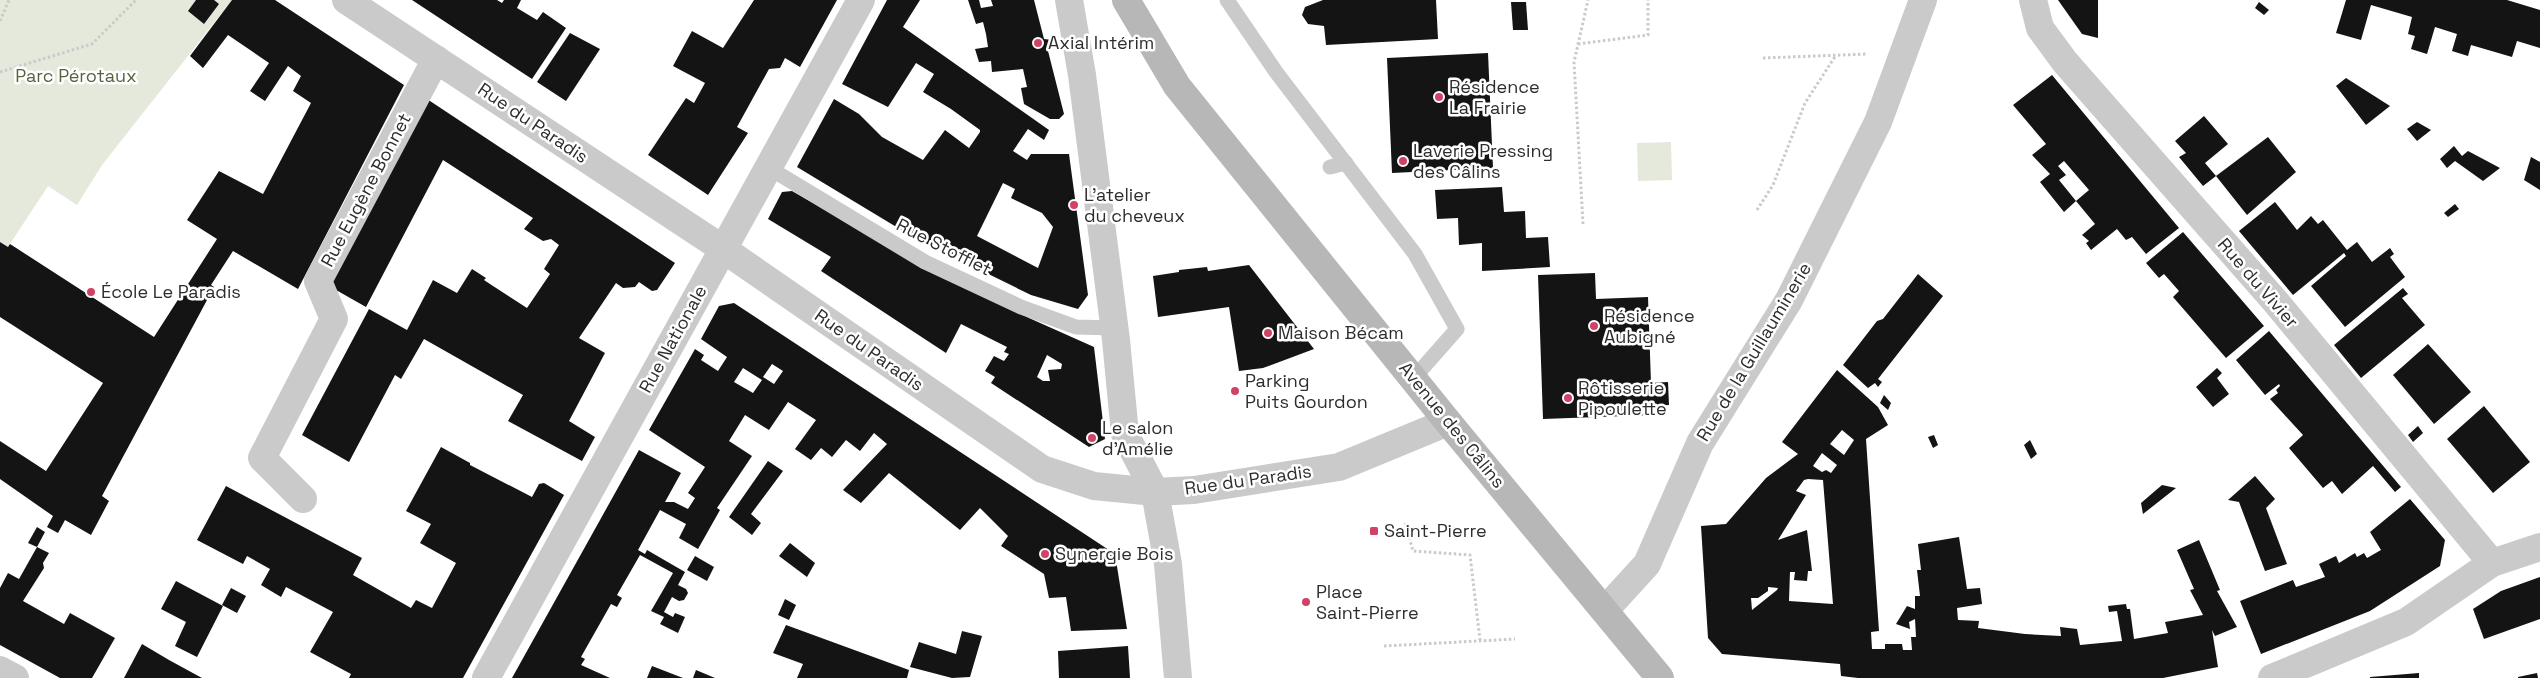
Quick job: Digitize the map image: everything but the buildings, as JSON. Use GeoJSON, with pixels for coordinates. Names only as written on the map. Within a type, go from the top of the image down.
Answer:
{"type":"FeatureCollection","features":[{"type":"Feature","properties":{"kind":"main road","name":"Avenue des Câlins"},"geometry":{"type":"LineString","coordinates":[[1126,0],[1176,86],[1448,422],[1660,678]]}},
{"type":"Feature","properties":{"kind":"street","name":"Rue du Paradis"},"geometry":{"type":"LineString","coordinates":[[346,0],[723,249],[1042,469],[1094,486],[1155,492],[1194,490],[1339,467],[1448,422]]}},
{"type":"Feature","properties":{"kind":"street","name":"Rue Nationale"},"geometry":{"type":"LineString","coordinates":[[486,678],[861,0]]}},
{"type":"Feature","properties":{"kind":"street"},"geometry":{"type":"LineString","coordinates":[[1069,0],[1082,74],[1114,328],[1125,434],[1155,492],[1168,564],[1178,678]]}},
{"type":"Feature","properties":{"kind":"street","name":"Rue de la Guillauminerie"},"geometry":{"type":"LineString","coordinates":[[1605,610],[1647,564],[1696,450],[1789,300],[1878,122],[1923,0]]}},
{"type":"Feature","properties":{"kind":"street","name":"Rue du Vivier"},"geometry":{"type":"LineString","coordinates":[[2033,0],[2040,28],[2064,62],[2275,301],[2492,562]]}},
{"type":"Feature","properties":{"kind":"street","name":"Rue Eugène Bonnet"},"geometry":{"type":"LineString","coordinates":[[302,499],[262,458],[334,319],[318,281],[436,59]]}},
{"type":"Feature","properties":{"kind":"street"},"geometry":{"type":"LineString","coordinates":[[2272,678],[2406,622],[2492,562],[2540,547]]}},
{"type":"Feature","properties":{"kind":"street"},"geometry":{"type":"LineString","coordinates":[[0,670],[15,678]]}},
{"type":"Feature","properties":{"kind":"lane"},"geometry":{"type":"LineString","coordinates":[[1227,0],[1276,72],[1415,254],[1457,329],[1413,379]]}},
{"type":"Feature","properties":{"kind":"lane"},"geometry":{"type":"LineString","coordinates":[[1330,167],[1346,163]]}},
{"type":"Feature","properties":{"kind":"lane","name":"Rue Stofflet"},"geometry":{"type":"LineString","coordinates":[[769,168],[925,262],[1021,307],[1076,328],[1114,328]]}},
{"type":"Feature","properties":{"kind":"path"},"geometry":{"type":"LineString","coordinates":[[0,21],[9,0]]}},
{"type":"Feature","properties":{"kind":"path"},"geometry":{"type":"LineString","coordinates":[[0,72],[92,44],[136,0]]}},
{"type":"Feature","properties":{"kind":"path"},"geometry":{"type":"LineString","coordinates":[[1583,224],[1574,62],[1588,0]]}},
{"type":"Feature","properties":{"kind":"path"},"geometry":{"type":"LineString","coordinates":[[1578,44],[1648,35],[1648,0]]}},
{"type":"Feature","properties":{"kind":"path"},"geometry":{"type":"LineString","coordinates":[[1763,58],[1904,53]]}},
{"type":"Feature","properties":{"kind":"path"},"geometry":{"type":"LineString","coordinates":[[1757,210],[1772,185],[1805,102],[1836,54]]}},
{"type":"Feature","properties":{"kind":"path"},"geometry":{"type":"LineString","coordinates":[[1405,523],[1413,551],[1470,555],[1480,640]]}},
{"type":"Feature","properties":{"kind":"path"},"geometry":{"type":"LineString","coordinates":[[1384,646],[1515,639]]}},
{"type":"Feature","properties":{"kind":"green space","name":"Parc Pérotaux"},"geometry":{"type":"Polygon","coordinates":[[[0,0],[232,0],[102,165],[77,205],[48,186],[8,247],[0,242],[0,0]]]}},
{"type":"Feature","properties":{"kind":"green space"},"geometry":{"type":"Polygon","coordinates":[[[1671,142],[1672,180],[1638,181],[1637,143],[1671,142]]]}},
{"type":"Feature","properties":{"kind":"place","name":"Axial Intérim"},"geometry":{"type":"Point","coordinates":[1038,43]}},
{"type":"Feature","properties":{"kind":"place","name":"Résidence La Frairie"},"geometry":{"type":"Point","coordinates":[1439,97]}},
{"type":"Feature","properties":{"kind":"place","name":"Laverie Pressing des Câlins"},"geometry":{"type":"Point","coordinates":[1403,161]}},
{"type":"Feature","properties":{"kind":"place","name":"L'atelier du cheveux"},"geometry":{"type":"Point","coordinates":[1074,205]}},
{"type":"Feature","properties":{"kind":"place","name":"École Le Paradis"},"geometry":{"type":"Point","coordinates":[91,292]}},
{"type":"Feature","properties":{"kind":"place","name":"Résidence Aubigné"},"geometry":{"type":"Point","coordinates":[1594,326]}},
{"type":"Feature","properties":{"kind":"place","name":"Maison Bécam"},"geometry":{"type":"Point","coordinates":[1268,333]}},
{"type":"Feature","properties":{"kind":"place","name":"Parking Puits Gourdon"},"geometry":{"type":"Point","coordinates":[1235,391]}},
{"type":"Feature","properties":{"kind":"place","name":"Rôtisserie Pipoulette"},"geometry":{"type":"Point","coordinates":[1568,398]}},
{"type":"Feature","properties":{"kind":"place","name":"Le salon d'Amélie"},"geometry":{"type":"Point","coordinates":[1092,438]}},
{"type":"Feature","properties":{"kind":"place","name":"Saint-Pierre"},"geometry":{"type":"Point","coordinates":[1374,531]}},
{"type":"Feature","properties":{"kind":"place","name":"Synergie Bois"},"geometry":{"type":"Point","coordinates":[1045,554]}},
{"type":"Feature","properties":{"kind":"place","name":"Place Saint-Pierre"},"geometry":{"type":"Point","coordinates":[1306,602]}}]}
